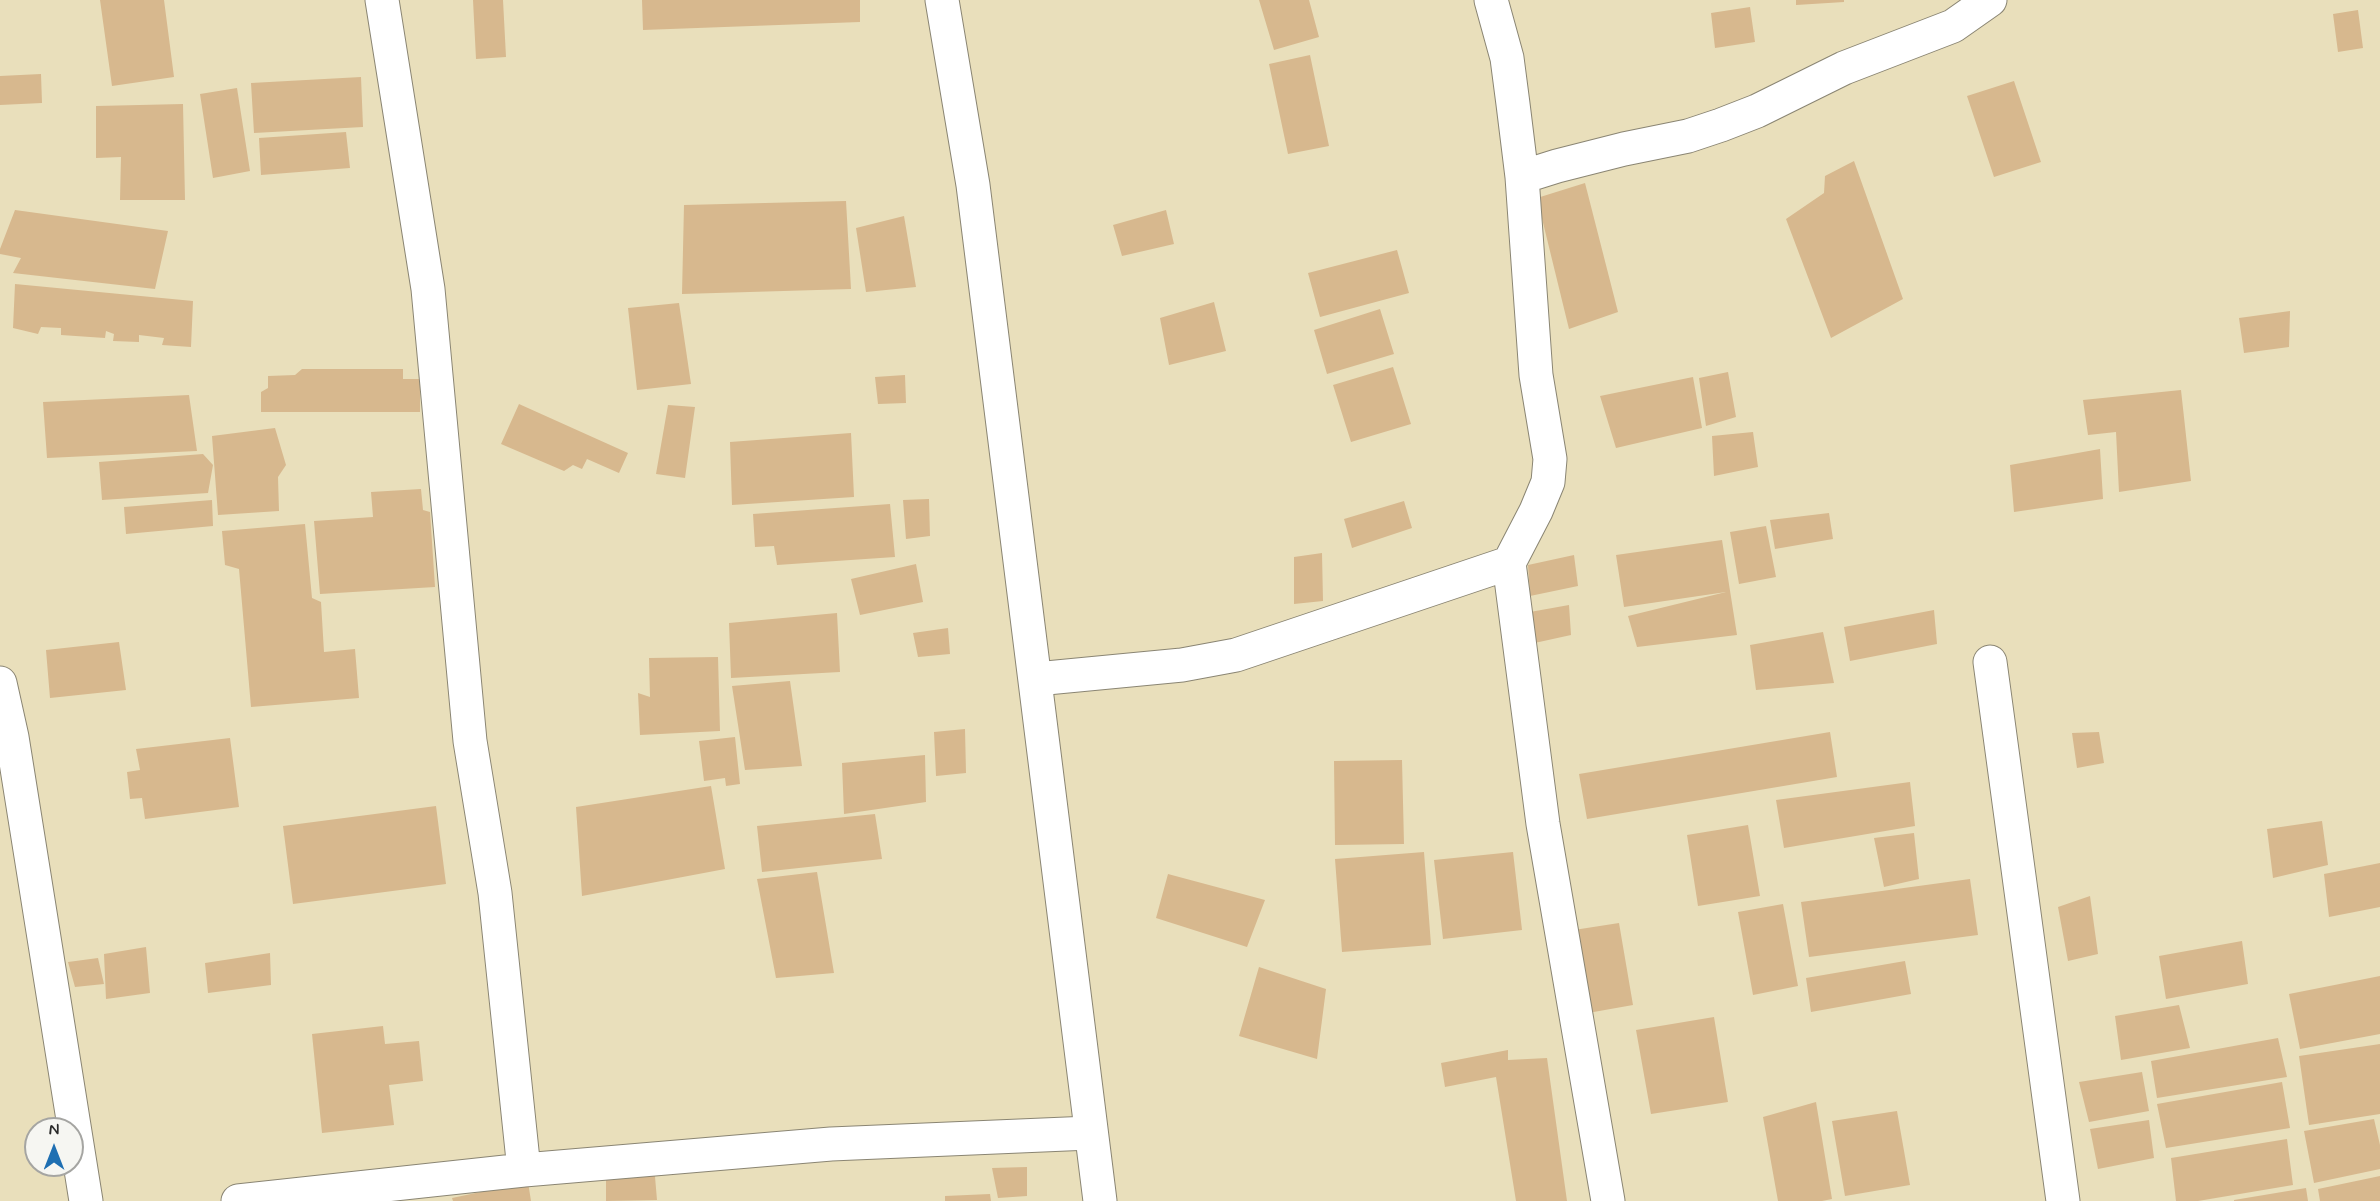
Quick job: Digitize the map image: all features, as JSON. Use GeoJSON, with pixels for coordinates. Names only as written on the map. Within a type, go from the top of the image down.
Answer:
{"type":"FeatureCollection","features":[{"type":"Feature","properties":{"kind":"street"},"geometry":{"type":"LineString","coordinates":[[382,0],[428,289],[470,741],[495,892],[524,1170]]}},
{"type":"Feature","properties":{"kind":"street"},"geometry":{"type":"LineString","coordinates":[[942,0],[973,185],[1100,1201]]}},
{"type":"Feature","properties":{"kind":"street"},"geometry":{"type":"LineString","coordinates":[[1491,0],[1507,58],[1522,177],[1536,375],[1550,459],[1548,482],[1509,563],[1544,824],[1608,1201]]}},
{"type":"Feature","properties":{"kind":"street"},"geometry":{"type":"LineString","coordinates":[[1522,177],[1624,149],[1688,136],[1721,125],[1756,111],[1844,68],[1953,26],[1990,0]]}},
{"type":"Feature","properties":{"kind":"street"},"geometry":{"type":"LineString","coordinates":[[1036,679],[1182,665],[1236,655],[1509,563]]}},
{"type":"Feature","properties":{"kind":"street"},"geometry":{"type":"LineString","coordinates":[[1990,662],[2063,1201]]}},
{"type":"Feature","properties":{"kind":"street"},"geometry":{"type":"LineString","coordinates":[[0,683],[12,737],[87,1201]]}},
{"type":"Feature","properties":{"kind":"street"},"geometry":{"type":"LineString","coordinates":[[238,1201],[524,1170],[831,1144],[1090,1133]]}},
{"type":"Feature","properties":{"kind":"building"},"geometry":{"type":"Polygon","coordinates":[[[100,0],[164,0],[174,77],[112,86],[100,0]]]}},
{"type":"Feature","properties":{"kind":"building"},"geometry":{"type":"Polygon","coordinates":[[[473,0],[503,0],[506,57],[476,59],[473,0]]]}},
{"type":"Feature","properties":{"kind":"building"},"geometry":{"type":"Polygon","coordinates":[[[642,0],[860,0],[860,22],[643,30],[642,0]]]}},
{"type":"Feature","properties":{"kind":"building"},"geometry":{"type":"Polygon","coordinates":[[[1259,0],[1309,0],[1319,37],[1274,50],[1259,0]]]}},
{"type":"Feature","properties":{"kind":"building"},"geometry":{"type":"Polygon","coordinates":[[[1796,0],[1844,0],[1844,2],[1796,5],[1796,0]]]}},
{"type":"Feature","properties":{"kind":"building"},"geometry":{"type":"Polygon","coordinates":[[[1750,7],[1755,42],[1715,48],[1711,13],[1750,7]]]}},
{"type":"Feature","properties":{"kind":"building"},"geometry":{"type":"Polygon","coordinates":[[[2358,10],[2363,48],[2338,52],[2333,14],[2358,10]]]}},
{"type":"Feature","properties":{"kind":"building"},"geometry":{"type":"Polygon","coordinates":[[[1310,55],[1329,146],[1288,154],[1269,64],[1310,55]]]}},
{"type":"Feature","properties":{"kind":"building"},"geometry":{"type":"Polygon","coordinates":[[[41,74],[42,103],[0,105],[0,76],[41,74]]]}},
{"type":"Feature","properties":{"kind":"building"},"geometry":{"type":"Polygon","coordinates":[[[361,77],[363,127],[254,133],[251,83],[361,77]]]}},
{"type":"Feature","properties":{"kind":"building"},"geometry":{"type":"Polygon","coordinates":[[[2014,81],[2041,162],[1994,177],[1967,96],[2014,81]]]}},
{"type":"Feature","properties":{"kind":"building"},"geometry":{"type":"Polygon","coordinates":[[[237,88],[250,171],[213,178],[200,94],[237,88]]]}},
{"type":"Feature","properties":{"kind":"building"},"geometry":{"type":"Polygon","coordinates":[[[183,104],[185,200],[120,200],[121,157],[96,158],[96,106],[183,104]]]}},
{"type":"Feature","properties":{"kind":"building"},"geometry":{"type":"Polygon","coordinates":[[[346,132],[350,168],[261,175],[259,138],[346,132]]]}},
{"type":"Feature","properties":{"kind":"building"},"geometry":{"type":"Polygon","coordinates":[[[1854,161],[1903,299],[1831,338],[1786,219],[1824,193],[1825,176],[1854,161]]]}},
{"type":"Feature","properties":{"kind":"building"},"geometry":{"type":"Polygon","coordinates":[[[1585,183],[1618,312],[1569,329],[1537,198],[1585,183]]]}},
{"type":"Feature","properties":{"kind":"building"},"geometry":{"type":"Polygon","coordinates":[[[846,201],[851,289],[682,294],[684,205],[846,201]]]}},
{"type":"Feature","properties":{"kind":"building"},"geometry":{"type":"Polygon","coordinates":[[[15,210],[168,231],[155,289],[13,273],[21,258],[0,254],[0,249],[15,210]]]}},
{"type":"Feature","properties":{"kind":"building"},"geometry":{"type":"Polygon","coordinates":[[[1166,210],[1174,244],[1122,256],[1113,225],[1166,210]]]}},
{"type":"Feature","properties":{"kind":"building"},"geometry":{"type":"Polygon","coordinates":[[[904,216],[916,287],[866,292],[856,228],[904,216]]]}},
{"type":"Feature","properties":{"kind":"building"},"geometry":{"type":"Polygon","coordinates":[[[1397,250],[1409,293],[1320,317],[1308,273],[1397,250]]]}},
{"type":"Feature","properties":{"kind":"building"},"geometry":{"type":"Polygon","coordinates":[[[15,284],[193,301],[191,347],[162,345],[164,338],[139,335],[139,342],[113,341],[114,334],[106,331],[105,338],[61,335],[61,328],[41,327],[38,334],[13,328],[15,284]]]}},
{"type":"Feature","properties":{"kind":"building"},"geometry":{"type":"Polygon","coordinates":[[[1214,302],[1226,351],[1169,365],[1160,318],[1214,302]]]}},
{"type":"Feature","properties":{"kind":"building"},"geometry":{"type":"Polygon","coordinates":[[[679,303],[691,384],[637,390],[628,308],[679,303]]]}},
{"type":"Feature","properties":{"kind":"building"},"geometry":{"type":"Polygon","coordinates":[[[1380,309],[1394,354],[1327,374],[1314,330],[1380,309]]]}},
{"type":"Feature","properties":{"kind":"building"},"geometry":{"type":"Polygon","coordinates":[[[2290,311],[2289,347],[2244,353],[2239,318],[2290,311]]]}},
{"type":"Feature","properties":{"kind":"building"},"geometry":{"type":"Polygon","coordinates":[[[1393,367],[1411,424],[1351,442],[1333,385],[1393,367]]]}},
{"type":"Feature","properties":{"kind":"building"},"geometry":{"type":"Polygon","coordinates":[[[302,369],[403,369],[403,379],[420,379],[420,412],[261,412],[261,392],[268,388],[268,376],[295,375],[302,369]]]}},
{"type":"Feature","properties":{"kind":"building"},"geometry":{"type":"Polygon","coordinates":[[[1728,372],[1736,417],[1706,426],[1699,378],[1728,372]]]}},
{"type":"Feature","properties":{"kind":"building"},"geometry":{"type":"Polygon","coordinates":[[[905,375],[906,403],[878,404],[875,377],[905,375]]]}},
{"type":"Feature","properties":{"kind":"building"},"geometry":{"type":"Polygon","coordinates":[[[1693,377],[1702,428],[1616,448],[1600,396],[1693,377]]]}},
{"type":"Feature","properties":{"kind":"building"},"geometry":{"type":"Polygon","coordinates":[[[2181,390],[2191,481],[2119,492],[2116,432],[2088,435],[2083,400],[2181,390]]]}},
{"type":"Feature","properties":{"kind":"building"},"geometry":{"type":"Polygon","coordinates":[[[189,395],[197,451],[47,458],[43,402],[189,395]]]}},
{"type":"Feature","properties":{"kind":"building"},"geometry":{"type":"Polygon","coordinates":[[[519,404],[628,453],[619,473],[587,459],[582,469],[573,465],[564,471],[501,444],[519,404]]]}},
{"type":"Feature","properties":{"kind":"building"},"geometry":{"type":"Polygon","coordinates":[[[668,405],[695,407],[685,478],[656,474],[668,405]]]}},
{"type":"Feature","properties":{"kind":"building"},"geometry":{"type":"Polygon","coordinates":[[[275,428],[286,465],[278,477],[279,511],[218,515],[212,436],[275,428]]]}},
{"type":"Feature","properties":{"kind":"building"},"geometry":{"type":"Polygon","coordinates":[[[1753,432],[1758,467],[1714,476],[1712,436],[1753,432]]]}},
{"type":"Feature","properties":{"kind":"building"},"geometry":{"type":"Polygon","coordinates":[[[851,433],[854,497],[732,505],[730,442],[851,433]]]}},
{"type":"Feature","properties":{"kind":"building"},"geometry":{"type":"Polygon","coordinates":[[[2100,449],[2103,499],[2014,512],[2010,465],[2100,449]]]}},
{"type":"Feature","properties":{"kind":"building"},"geometry":{"type":"Polygon","coordinates":[[[203,454],[213,465],[208,493],[102,500],[99,462],[203,454]]]}},
{"type":"Feature","properties":{"kind":"building"},"geometry":{"type":"Polygon","coordinates":[[[421,489],[423,510],[430,512],[435,587],[320,594],[314,521],[373,517],[371,492],[421,489]]]}},
{"type":"Feature","properties":{"kind":"building"},"geometry":{"type":"Polygon","coordinates":[[[929,499],[930,536],[906,539],[903,500],[929,499]]]}},
{"type":"Feature","properties":{"kind":"building"},"geometry":{"type":"Polygon","coordinates":[[[212,500],[213,526],[126,534],[124,507],[212,500]]]}},
{"type":"Feature","properties":{"kind":"building"},"geometry":{"type":"Polygon","coordinates":[[[1404,501],[1412,528],[1352,548],[1344,519],[1404,501]]]}},
{"type":"Feature","properties":{"kind":"building"},"geometry":{"type":"Polygon","coordinates":[[[890,504],[895,557],[777,565],[774,546],[755,547],[753,514],[890,504]]]}},
{"type":"Feature","properties":{"kind":"building"},"geometry":{"type":"Polygon","coordinates":[[[1829,513],[1833,539],[1775,549],[1770,520],[1829,513]]]}},
{"type":"Feature","properties":{"kind":"building"},"geometry":{"type":"Polygon","coordinates":[[[305,524],[312,598],[321,602],[324,652],[355,649],[359,698],[251,707],[239,569],[225,565],[222,531],[305,524]]]}},
{"type":"Feature","properties":{"kind":"building"},"geometry":{"type":"Polygon","coordinates":[[[1766,526],[1776,577],[1739,584],[1730,532],[1766,526]]]}},
{"type":"Feature","properties":{"kind":"building"},"geometry":{"type":"Polygon","coordinates":[[[1722,540],[1737,635],[1637,647],[1628,616],[1726,592],[1624,607],[1616,555],[1722,540]]]}},
{"type":"Feature","properties":{"kind":"building"},"geometry":{"type":"Polygon","coordinates":[[[1322,553],[1323,601],[1294,604],[1294,557],[1322,553]]]}},
{"type":"Feature","properties":{"kind":"building"},"geometry":{"type":"Polygon","coordinates":[[[1574,555],[1578,586],[1530,596],[1528,565],[1574,555]]]}},
{"type":"Feature","properties":{"kind":"building"},"geometry":{"type":"Polygon","coordinates":[[[916,564],[923,602],[860,615],[851,579],[916,564]]]}},
{"type":"Feature","properties":{"kind":"building"},"geometry":{"type":"Polygon","coordinates":[[[1569,605],[1571,635],[1530,644],[1530,612],[1569,605]]]}},
{"type":"Feature","properties":{"kind":"building"},"geometry":{"type":"Polygon","coordinates":[[[1934,610],[1937,644],[1850,661],[1844,627],[1934,610]]]}},
{"type":"Feature","properties":{"kind":"building"},"geometry":{"type":"Polygon","coordinates":[[[837,613],[840,672],[731,678],[729,623],[837,613]]]}},
{"type":"Feature","properties":{"kind":"building"},"geometry":{"type":"Polygon","coordinates":[[[948,628],[950,654],[918,657],[913,633],[948,628]]]}},
{"type":"Feature","properties":{"kind":"building"},"geometry":{"type":"Polygon","coordinates":[[[1823,632],[1834,683],[1756,690],[1750,645],[1823,632]]]}},
{"type":"Feature","properties":{"kind":"building"},"geometry":{"type":"Polygon","coordinates":[[[119,642],[126,690],[50,698],[46,650],[119,642]]]}},
{"type":"Feature","properties":{"kind":"building"},"geometry":{"type":"Polygon","coordinates":[[[718,657],[720,731],[640,735],[638,693],[650,697],[649,658],[718,657]]]}},
{"type":"Feature","properties":{"kind":"building"},"geometry":{"type":"Polygon","coordinates":[[[790,681],[802,766],[745,770],[732,686],[790,681]]]}},
{"type":"Feature","properties":{"kind":"building"},"geometry":{"type":"Polygon","coordinates":[[[965,729],[966,773],[936,776],[934,732],[965,729]]]}},
{"type":"Feature","properties":{"kind":"building"},"geometry":{"type":"Polygon","coordinates":[[[1830,732],[1837,777],[1587,819],[1579,774],[1830,732]]]}},
{"type":"Feature","properties":{"kind":"building"},"geometry":{"type":"Polygon","coordinates":[[[2099,732],[2104,763],[2077,768],[2072,733],[2099,732]]]}},
{"type":"Feature","properties":{"kind":"building"},"geometry":{"type":"Polygon","coordinates":[[[735,737],[740,784],[726,786],[725,778],[704,781],[699,741],[735,737]]]}},
{"type":"Feature","properties":{"kind":"building"},"geometry":{"type":"Polygon","coordinates":[[[230,738],[239,807],[145,819],[142,798],[130,799],[127,772],[140,770],[136,749],[230,738]]]}},
{"type":"Feature","properties":{"kind":"building"},"geometry":{"type":"Polygon","coordinates":[[[925,755],[926,802],[844,814],[842,763],[925,755]]]}},
{"type":"Feature","properties":{"kind":"building"},"geometry":{"type":"Polygon","coordinates":[[[1402,760],[1404,844],[1335,845],[1334,761],[1402,760]]]}},
{"type":"Feature","properties":{"kind":"building"},"geometry":{"type":"Polygon","coordinates":[[[1910,782],[1915,826],[1784,848],[1776,800],[1910,782]]]}},
{"type":"Feature","properties":{"kind":"building"},"geometry":{"type":"Polygon","coordinates":[[[711,786],[725,869],[582,896],[576,807],[711,786]]]}},
{"type":"Feature","properties":{"kind":"building"},"geometry":{"type":"Polygon","coordinates":[[[436,806],[446,884],[293,904],[283,826],[436,806]]]}},
{"type":"Feature","properties":{"kind":"building"},"geometry":{"type":"Polygon","coordinates":[[[875,814],[882,859],[762,872],[757,826],[875,814]]]}},
{"type":"Feature","properties":{"kind":"building"},"geometry":{"type":"Polygon","coordinates":[[[2322,821],[2328,865],[2273,878],[2267,829],[2322,821]]]}},
{"type":"Feature","properties":{"kind":"building"},"geometry":{"type":"Polygon","coordinates":[[[1748,825],[1760,896],[1698,906],[1687,835],[1748,825]]]}},
{"type":"Feature","properties":{"kind":"building"},"geometry":{"type":"Polygon","coordinates":[[[1914,833],[1919,879],[1884,887],[1874,838],[1914,833]]]}},
{"type":"Feature","properties":{"kind":"building"},"geometry":{"type":"Polygon","coordinates":[[[1424,852],[1431,945],[1342,952],[1335,859],[1424,852]]]}},
{"type":"Feature","properties":{"kind":"building"},"geometry":{"type":"Polygon","coordinates":[[[1513,852],[1522,930],[1443,939],[1434,860],[1513,852]]]}},
{"type":"Feature","properties":{"kind":"building"},"geometry":{"type":"Polygon","coordinates":[[[2380,863],[2380,907],[2329,917],[2324,874],[2380,863]]]}},
{"type":"Feature","properties":{"kind":"building"},"geometry":{"type":"Polygon","coordinates":[[[817,872],[834,973],[776,978],[757,879],[817,872]]]}},
{"type":"Feature","properties":{"kind":"building"},"geometry":{"type":"Polygon","coordinates":[[[1168,874],[1265,900],[1247,947],[1156,918],[1168,874]]]}},
{"type":"Feature","properties":{"kind":"building"},"geometry":{"type":"Polygon","coordinates":[[[1970,879],[1978,935],[1809,957],[1801,902],[1970,879]]]}},
{"type":"Feature","properties":{"kind":"building"},"geometry":{"type":"Polygon","coordinates":[[[2090,896],[2098,954],[2068,961],[2058,907],[2090,896]]]}},
{"type":"Feature","properties":{"kind":"building"},"geometry":{"type":"Polygon","coordinates":[[[1783,904],[1798,986],[1753,995],[1738,912],[1783,904]]]}},
{"type":"Feature","properties":{"kind":"building"},"geometry":{"type":"Polygon","coordinates":[[[1619,923],[1633,1005],[1588,1013],[1574,930],[1619,923]]]}},
{"type":"Feature","properties":{"kind":"building"},"geometry":{"type":"Polygon","coordinates":[[[2242,941],[2248,984],[2166,999],[2159,956],[2242,941]]]}},
{"type":"Feature","properties":{"kind":"building"},"geometry":{"type":"Polygon","coordinates":[[[146,947],[150,993],[106,999],[104,954],[146,947]]]}},
{"type":"Feature","properties":{"kind":"building"},"geometry":{"type":"Polygon","coordinates":[[[270,953],[271,985],[208,993],[205,963],[270,953]]]}},
{"type":"Feature","properties":{"kind":"building"},"geometry":{"type":"Polygon","coordinates":[[[98,958],[104,984],[75,987],[68,962],[98,958]]]}},
{"type":"Feature","properties":{"kind":"building"},"geometry":{"type":"Polygon","coordinates":[[[1905,961],[1911,994],[1811,1012],[1806,978],[1905,961]]]}},
{"type":"Feature","properties":{"kind":"building"},"geometry":{"type":"Polygon","coordinates":[[[1259,967],[1326,989],[1317,1059],[1239,1036],[1259,967]]]}},
{"type":"Feature","properties":{"kind":"building"},"geometry":{"type":"Polygon","coordinates":[[[2380,976],[2380,1034],[2300,1049],[2289,994],[2380,976]]]}},
{"type":"Feature","properties":{"kind":"building"},"geometry":{"type":"Polygon","coordinates":[[[2179,1005],[2190,1048],[2121,1060],[2115,1016],[2179,1005]]]}},
{"type":"Feature","properties":{"kind":"building"},"geometry":{"type":"Polygon","coordinates":[[[1714,1017],[1728,1102],[1651,1114],[1636,1030],[1714,1017]]]}},
{"type":"Feature","properties":{"kind":"building"},"geometry":{"type":"Polygon","coordinates":[[[383,1026],[385,1044],[419,1041],[423,1081],[389,1085],[394,1125],[322,1133],[312,1034],[383,1026]]]}},
{"type":"Feature","properties":{"kind":"building"},"geometry":{"type":"Polygon","coordinates":[[[2278,1038],[2287,1077],[2157,1098],[2151,1061],[2278,1038]]]}},
{"type":"Feature","properties":{"kind":"building"},"geometry":{"type":"Polygon","coordinates":[[[2380,1044],[2380,1114],[2309,1125],[2299,1056],[2380,1044]]]}},
{"type":"Feature","properties":{"kind":"building"},"geometry":{"type":"Polygon","coordinates":[[[1508,1050],[1508,1060],[1547,1058],[1567,1201],[1516,1201],[1496,1077],[1445,1087],[1441,1063],[1508,1050]]]}},
{"type":"Feature","properties":{"kind":"building"},"geometry":{"type":"Polygon","coordinates":[[[2142,1072],[2149,1111],[2089,1122],[2079,1082],[2142,1072]]]}},
{"type":"Feature","properties":{"kind":"building"},"geometry":{"type":"Polygon","coordinates":[[[2282,1082],[2290,1128],[2166,1148],[2157,1104],[2282,1082]]]}},
{"type":"Feature","properties":{"kind":"building"},"geometry":{"type":"Polygon","coordinates":[[[1816,1102],[1832,1199],[1778,1201],[1763,1117],[1816,1102]]]}},
{"type":"Feature","properties":{"kind":"building"},"geometry":{"type":"Polygon","coordinates":[[[1897,1111],[1910,1185],[1845,1196],[1832,1121],[1897,1111]]]}},
{"type":"Feature","properties":{"kind":"building"},"geometry":{"type":"Polygon","coordinates":[[[2374,1119],[2380,1145],[2380,1169],[2314,1183],[2304,1131],[2374,1119]]]}},
{"type":"Feature","properties":{"kind":"building"},"geometry":{"type":"Polygon","coordinates":[[[2149,1120],[2154,1158],[2098,1169],[2090,1129],[2149,1120]]]}},
{"type":"Feature","properties":{"kind":"building"},"geometry":{"type":"Polygon","coordinates":[[[2287,1139],[2293,1185],[2198,1201],[2176,1201],[2171,1158],[2287,1139]]]}},
{"type":"Feature","properties":{"kind":"building"},"geometry":{"type":"Polygon","coordinates":[[[654,1165],[657,1200],[606,1201],[606,1171],[654,1165]]]}},
{"type":"Feature","properties":{"kind":"building"},"geometry":{"type":"Polygon","coordinates":[[[1027,1167],[1027,1196],[998,1198],[992,1168],[1027,1167]]]}},
{"type":"Feature","properties":{"kind":"building"},"geometry":{"type":"Polygon","coordinates":[[[2380,1176],[2380,1201],[2320,1201],[2318,1189],[2380,1176]]]}},
{"type":"Feature","properties":{"kind":"building"},"geometry":{"type":"Polygon","coordinates":[[[528,1182],[531,1201],[453,1201],[452,1198],[528,1182]]]}},
{"type":"Feature","properties":{"kind":"building"},"geometry":{"type":"Polygon","coordinates":[[[2306,1188],[2308,1201],[2234,1201],[2234,1200],[2306,1188]]]}},
{"type":"Feature","properties":{"kind":"building"},"geometry":{"type":"Polygon","coordinates":[[[990,1194],[991,1201],[945,1201],[945,1196],[990,1194]]]}}]}
